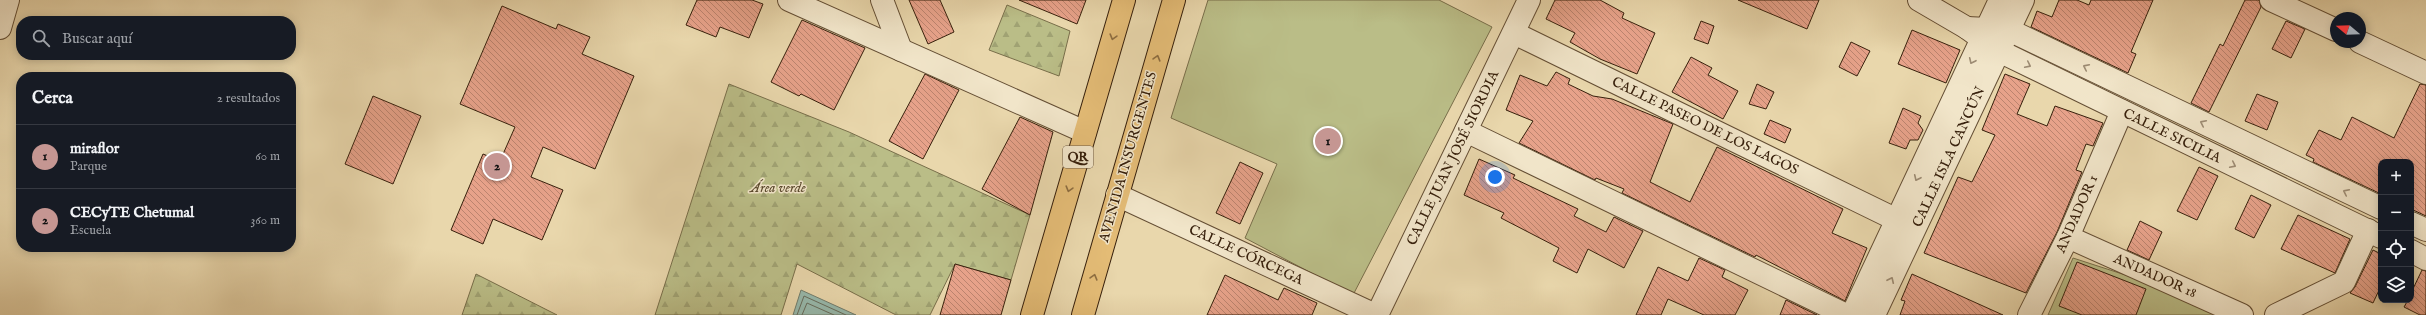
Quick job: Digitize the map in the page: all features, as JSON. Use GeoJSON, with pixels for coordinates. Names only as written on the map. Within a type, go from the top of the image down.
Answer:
{"type":"FeatureCollection","features":[{"type":"Feature","properties":{"kind":"main road","name":"QR"},"geometry":{"type":"LineString","coordinates":[[1032,315],[1124,0]]}},
{"type":"Feature","properties":{"kind":"main road","name":"AVENIDA INSURGENTES"},"geometry":{"type":"LineString","coordinates":[[1083,315],[1174,0]]}},
{"type":"Feature","properties":{"kind":"street"},"geometry":{"type":"LineString","coordinates":[[0,28],[8,0]]}},
{"type":"Feature","properties":{"kind":"street"},"geometry":{"type":"LineString","coordinates":[[789,0],[1085,132]]}},
{"type":"Feature","properties":{"kind":"street"},"geometry":{"type":"LineString","coordinates":[[882,0],[901,50]]}},
{"type":"Feature","properties":{"kind":"street","name":"CALLE JUAN JOSÉ SIORDIA"},"geometry":{"type":"LineString","coordinates":[[1376,315],[1529,0]]}},
{"type":"Feature","properties":{"kind":"street","name":"CALLE SICILIA"},"geometry":{"type":"LineString","coordinates":[[1919,0],[1984,37],[2122,111],[2374,234]]}},
{"type":"Feature","properties":{"kind":"street","name":"CALLE ISLA CANCÚN"},"geometry":{"type":"LineString","coordinates":[[1874,315],[2000,0]]}},
{"type":"Feature","properties":{"kind":"street","name":"CALLE ISLA CANCÚN"},"geometry":{"type":"LineString","coordinates":[[1852,315],[1984,37],[2009,30],[2023,0]]}},
{"type":"Feature","properties":{"kind":"street"},"geometry":{"type":"LineString","coordinates":[[2271,0],[2330,27]]}},
{"type":"Feature","properties":{"kind":"street","name":"CALLE SICILIA"},"geometry":{"type":"LineString","coordinates":[[2009,30],[2378,207]]}},
{"type":"Feature","properties":{"kind":"street","name":"CALLE PASEO DE LOS LAGOS"},"geometry":{"type":"LineString","coordinates":[[1514,33],[1897,220]]}},
{"type":"Feature","properties":{"kind":"street"},"geometry":{"type":"LineString","coordinates":[[2366,45],[2426,73]]}},
{"type":"Feature","properties":{"kind":"street","name":"ANDADOR 1"},"geometry":{"type":"LineString","coordinates":[[2029,315],[2068,237],[2122,111]]}},
{"type":"Feature","properties":{"kind":"street"},"geometry":{"type":"LineString","coordinates":[[1466,131],[1846,315]]}},
{"type":"Feature","properties":{"kind":"street","name":"CALLE CÓRCEGA"},"geometry":{"type":"LineString","coordinates":[[1117,195],[1376,315]]}},
{"type":"Feature","properties":{"kind":"street"},"geometry":{"type":"LineString","coordinates":[[2414,224],[2426,230]]}},
{"type":"Feature","properties":{"kind":"street"},"geometry":{"type":"LineString","coordinates":[[2276,315],[2344,282],[2374,234]]}},
{"type":"Feature","properties":{"kind":"street","name":"ANDADOR 18"},"geometry":{"type":"LineString","coordinates":[[2068,237],[2242,315]]}},
{"type":"Feature","properties":{"kind":"street"},"geometry":{"type":"LineString","coordinates":[[2414,253],[2426,259]]}},
{"type":"Feature","properties":{"kind":"green space"},"geometry":{"type":"Polygon","coordinates":[[[1208,0],[1439,0],[1492,27],[1353,295],[1245,238],[1277,164],[1171,118],[1208,0]]]}},
{"type":"Feature","properties":{"kind":"green space"},"geometry":{"type":"Polygon","coordinates":[[[1007,5],[1070,31],[1059,76],[989,50],[1007,5]]]}},
{"type":"Feature","properties":{"kind":"green space","name":"Área verde"},"geometry":{"type":"Polygon","coordinates":[[[729,84],[849,132],[1030,215],[1011,280],[955,264],[930,315],[896,315],[797,264],[781,315],[655,315],[729,84]]]}},
{"type":"Feature","properties":{"kind":"green space"},"geometry":{"type":"Polygon","coordinates":[[[2073,258],[2175,291],[2230,315],[2048,315],[2073,258]]]}},
{"type":"Feature","properties":{"kind":"green space"},"geometry":{"type":"Polygon","coordinates":[[[476,274],[557,315],[462,315],[476,274]]]}},
{"type":"Feature","properties":{"kind":"water"},"geometry":{"type":"Polygon","coordinates":[[[801,290],[856,315],[793,315],[801,290]]]}},
{"type":"Feature","properties":{"kind":"building"},"geometry":{"type":"Polygon","coordinates":[[[697,0],[752,0],[763,4],[749,38],[720,27],[716,37],[686,25],[697,0]]]}},
{"type":"Feature","properties":{"kind":"building"},"geometry":{"type":"Polygon","coordinates":[[[909,0],[940,0],[954,32],[928,44],[909,0]]]}},
{"type":"Feature","properties":{"kind":"building"},"geometry":{"type":"Polygon","coordinates":[[[1019,0],[1086,0],[1077,24],[1019,0]]]}},
{"type":"Feature","properties":{"kind":"building"},"geometry":{"type":"Polygon","coordinates":[[[1555,0],[1600,0],[1624,13],[1622,18],[1655,33],[1637,74],[1600,59],[1570,42],[1575,33],[1546,19],[1555,0]]]}},
{"type":"Feature","properties":{"kind":"building"},"geometry":{"type":"Polygon","coordinates":[[[1738,0],[1819,0],[1807,29],[1738,0]]]}},
{"type":"Feature","properties":{"kind":"building"},"geometry":{"type":"Polygon","coordinates":[[[2059,0],[2077,0],[2089,5],[2091,0],[2153,0],[2131,52],[2136,54],[2128,73],[2031,27],[2037,11],[2052,17],[2059,0]]]}},
{"type":"Feature","properties":{"kind":"building"},"geometry":{"type":"Polygon","coordinates":[[[2245,0],[2259,0],[2261,7],[2209,112],[2191,103],[2220,44],[2223,46],[2245,0]]]}},
{"type":"Feature","properties":{"kind":"building"},"geometry":{"type":"Polygon","coordinates":[[[502,6],[556,29],[558,24],[590,37],[582,54],[634,76],[595,169],[543,147],[531,177],[563,190],[542,240],[493,219],[483,244],[451,230],[483,154],[500,161],[515,127],[460,104],[502,6]]]}},
{"type":"Feature","properties":{"kind":"building"},"geometry":{"type":"Polygon","coordinates":[[[802,20],[865,48],[834,110],[801,94],[799,96],[771,82],[802,20]]]}},
{"type":"Feature","properties":{"kind":"building"},"geometry":{"type":"Polygon","coordinates":[[[1701,21],[1714,26],[1708,44],[1694,39],[1701,21]]]}},
{"type":"Feature","properties":{"kind":"building"},"geometry":{"type":"Polygon","coordinates":[[[2286,21],[2305,29],[2291,58],[2272,49],[2286,21]]]}},
{"type":"Feature","properties":{"kind":"building"},"geometry":{"type":"Polygon","coordinates":[[[1912,30],[1960,50],[1946,83],[1898,64],[1912,30]]]}},
{"type":"Feature","properties":{"kind":"building"},"geometry":{"type":"Polygon","coordinates":[[[1851,42],[1870,51],[1857,76],[1839,67],[1851,42]]]}},
{"type":"Feature","properties":{"kind":"building"},"geometry":{"type":"Polygon","coordinates":[[[1691,57],[1712,68],[1708,75],[1738,91],[1723,119],[1672,92],[1691,57]]]}},
{"type":"Feature","properties":{"kind":"building"},"geometry":{"type":"Polygon","coordinates":[[[1556,72],[1570,79],[1568,84],[1593,96],[1612,99],[1673,124],[1650,182],[1690,202],[1717,147],[1843,209],[1832,233],[1867,248],[1845,301],[1756,255],[1755,257],[1622,193],[1624,189],[1596,178],[1595,180],[1519,143],[1533,121],[1506,110],[1520,75],[1547,86],[1556,72]]]}},
{"type":"Feature","properties":{"kind":"building"},"geometry":{"type":"Polygon","coordinates":[[[925,74],[959,90],[923,159],[889,141],[925,74]]]}},
{"type":"Feature","properties":{"kind":"building"},"geometry":{"type":"Polygon","coordinates":[[[2005,74],[2030,84],[2017,114],[2047,126],[2055,106],[2103,123],[2093,146],[2086,144],[2076,170],[2082,172],[2057,232],[2026,293],[1924,253],[1958,177],[1972,182],[1995,135],[1982,130],[2005,74]]]}},
{"type":"Feature","properties":{"kind":"building"},"geometry":{"type":"Polygon","coordinates":[[[1757,84],[1774,92],[1766,109],[1749,104],[1757,84]]]}},
{"type":"Feature","properties":{"kind":"building"},"geometry":{"type":"Polygon","coordinates":[[[2420,84],[2426,85],[2426,216],[2414,210],[2414,159],[2378,159],[2378,193],[2313,162],[2314,159],[2306,155],[2319,130],[2341,140],[2352,117],[2394,138],[2420,84]]]}},
{"type":"Feature","properties":{"kind":"building"},"geometry":{"type":"Polygon","coordinates":[[[2257,94],[2278,102],[2267,130],[2245,121],[2257,94]]]}},
{"type":"Feature","properties":{"kind":"building"},"geometry":{"type":"Polygon","coordinates":[[[373,96],[421,116],[393,184],[345,164],[373,96]]]}},
{"type":"Feature","properties":{"kind":"building"},"geometry":{"type":"Polygon","coordinates":[[[1903,108],[1921,116],[1918,123],[1923,130],[1918,140],[1910,140],[1906,149],[1889,143],[1903,108]]]}},
{"type":"Feature","properties":{"kind":"building"},"geometry":{"type":"Polygon","coordinates":[[[1020,117],[1053,132],[1030,215],[982,189],[1020,117]]]}},
{"type":"Feature","properties":{"kind":"building"},"geometry":{"type":"Polygon","coordinates":[[[1770,120],[1791,129],[1785,143],[1764,134],[1770,120]]]}},
{"type":"Feature","properties":{"kind":"building"},"geometry":{"type":"Polygon","coordinates":[[[1479,159],[1515,175],[1513,178],[1578,209],[1574,216],[1606,232],[1614,217],[1643,231],[1624,268],[1588,249],[1577,273],[1553,261],[1559,248],[1501,218],[1504,213],[1464,195],[1479,159]]]}},
{"type":"Feature","properties":{"kind":"building"},"geometry":{"type":"Polygon","coordinates":[[[1240,162],[1263,173],[1240,224],[1216,213],[1240,162]]]}},
{"type":"Feature","properties":{"kind":"building"},"geometry":{"type":"Polygon","coordinates":[[[2199,167],[2218,176],[2197,220],[2177,211],[2199,167]]]}},
{"type":"Feature","properties":{"kind":"building"},"geometry":{"type":"Polygon","coordinates":[[[2251,195],[2271,205],[2254,238],[2235,229],[2251,195]]]}},
{"type":"Feature","properties":{"kind":"building"},"geometry":{"type":"Polygon","coordinates":[[[2298,215],[2350,239],[2335,273],[2281,249],[2298,215]]]}},
{"type":"Feature","properties":{"kind":"building"},"geometry":{"type":"Polygon","coordinates":[[[2140,221],[2162,232],[2149,260],[2127,250],[2140,221]]]}},
{"type":"Feature","properties":{"kind":"building"},"geometry":{"type":"Polygon","coordinates":[[[2373,250],[2378,252],[2378,292],[2373,303],[2350,293],[2355,287],[2373,250]]]}},
{"type":"Feature","properties":{"kind":"building"},"geometry":{"type":"Polygon","coordinates":[[[1699,258],[1725,270],[1722,277],[1748,290],[1735,315],[1704,315],[1668,299],[1661,315],[1636,315],[1658,267],[1688,281],[1699,258]]]}},
{"type":"Feature","properties":{"kind":"building"},"geometry":{"type":"Polygon","coordinates":[[[2077,262],[2146,289],[2136,315],[2082,315],[2059,306],[2077,262]]]}},
{"type":"Feature","properties":{"kind":"building"},"geometry":{"type":"Polygon","coordinates":[[[955,264],[1011,280],[1001,315],[940,315],[955,264]]]}},
{"type":"Feature","properties":{"kind":"building"},"geometry":{"type":"Polygon","coordinates":[[[2422,270],[2426,271],[2426,315],[2420,315],[2404,307],[2406,303],[2414,303],[2414,287],[2422,270]]]}},
{"type":"Feature","properties":{"kind":"building"},"geometry":{"type":"Polygon","coordinates":[[[1912,274],[2003,315],[1900,315],[1905,301],[1901,300],[1912,274]]]}},
{"type":"Feature","properties":{"kind":"building"},"geometry":{"type":"Polygon","coordinates":[[[1225,275],[1278,300],[1284,288],[1317,303],[1312,315],[1207,315],[1225,275]]]}},
{"type":"Feature","properties":{"kind":"building"},"geometry":{"type":"Polygon","coordinates":[[[1786,300],[1817,315],[1780,315],[1786,300]]]}},
{"type":"Feature","properties":{"kind":"place","name":"miraflor"},"geometry":{"type":"Point","coordinates":[1328,141]}},
{"type":"Feature","properties":{"kind":"place","name":"CECyTE Chetumal"},"geometry":{"type":"Point","coordinates":[497,166]}}]}
